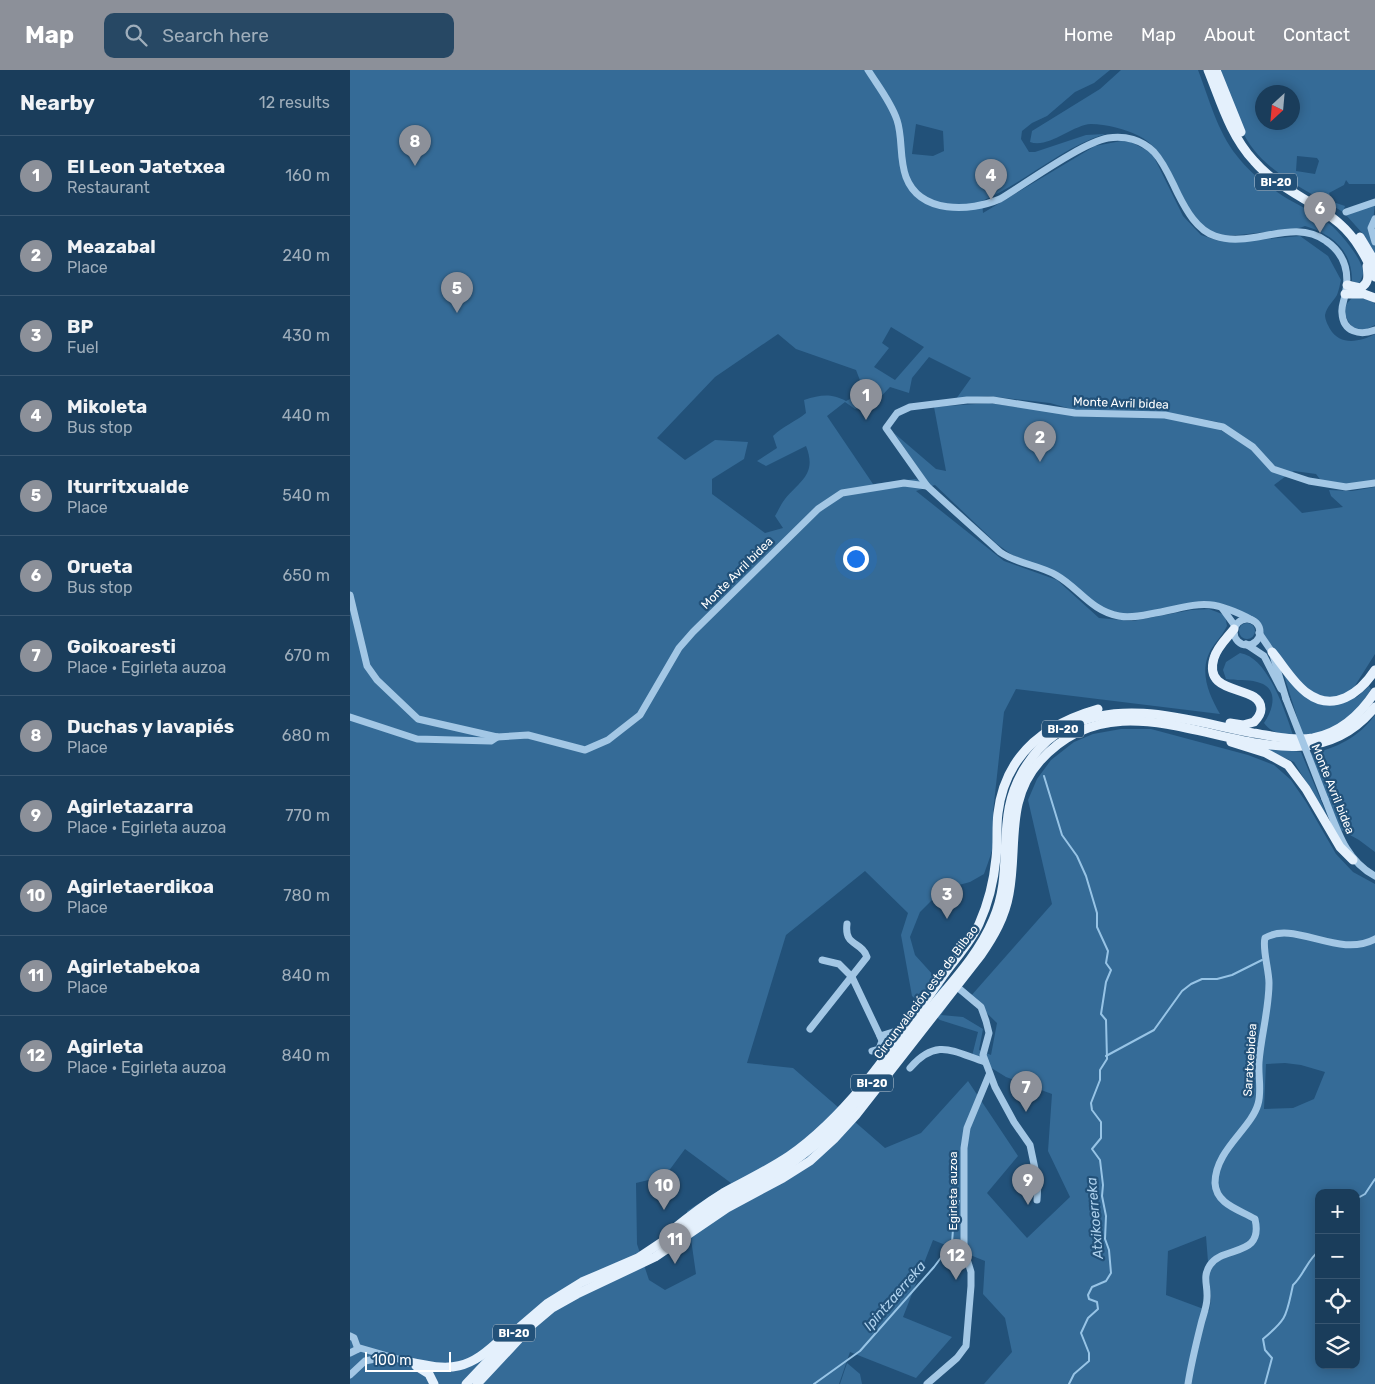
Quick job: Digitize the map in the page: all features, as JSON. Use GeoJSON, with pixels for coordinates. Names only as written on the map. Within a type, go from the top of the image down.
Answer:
{"type":"FeatureCollection","features":[{"type":"Feature","properties":{"kind":"main road","name":"BI-20"},"geometry":{"type":"LineString","coordinates":[[1208,70],[1229,124],[1253,161],[1277,182],[1339,223],[1353,237],[1375,277]]}},
{"type":"Feature","properties":{"kind":"main road","name":"BI-20"},"geometry":{"type":"LineString","coordinates":[[1216,70],[1236,124],[1246,142],[1260,160],[1279,177],[1345,220],[1360,238],[1375,262]]}},
{"type":"Feature","properties":{"kind":"main road"},"geometry":{"type":"LineString","coordinates":[[1347,291],[1360,288],[1366,283],[1366,258]]}},
{"type":"Feature","properties":{"kind":"main road"},"geometry":{"type":"LineString","coordinates":[[1347,291],[1375,298]]}},
{"type":"Feature","properties":{"kind":"main road"},"geometry":{"type":"LineString","coordinates":[[634,1260],[698,1209],[788,1157],[811,1139],[852,1096],[900,1034],[979,925],[994,872],[998,814],[1002,790],[1017,762],[1035,739],[1051,727],[1075,716],[1099,709],[1126,707],[1243,725],[1254,722],[1260,714],[1258,699],[1250,694],[1224,686],[1214,673],[1215,655],[1235,628]]}},
{"type":"Feature","properties":{"kind":"main road"},"geometry":{"type":"LineString","coordinates":[[1272,652],[1300,687],[1322,700],[1339,700],[1354,694],[1375,670]]}},
{"type":"Feature","properties":{"kind":"main road","name":"Circunvalación este de Bilbao"},"geometry":{"type":"LineString","coordinates":[[466,1384],[520,1327],[548,1303],[582,1282],[634,1260],[660,1245],[719,1204],[769,1177],[802,1155],[832,1131],[875,1080],[979,946],[990,928],[1002,891],[1009,800],[1024,768],[1044,745],[1070,726],[1104,714],[1139,713],[1282,738],[1311,738],[1333,731],[1350,721],[1364,709],[1375,692]]}},
{"type":"Feature","properties":{"kind":"main road","name":"Circunvalación este de Bilbao"},"geometry":{"type":"LineString","coordinates":[[477,1384],[529,1328],[552,1308],[655,1256],[727,1208],[776,1182],[810,1161],[856,1115],[987,947],[1003,915],[1010,886],[1012,835],[1017,804],[1026,782],[1039,762],[1070,734],[1103,722],[1132,720],[1263,744],[1307,747],[1338,738],[1365,720],[1375,707]]}},
{"type":"Feature","properties":{"kind":"main road"},"geometry":{"type":"LineString","coordinates":[[1178,719],[1196,718]]}},
{"type":"Feature","properties":{"kind":"main road"},"geometry":{"type":"LineString","coordinates":[[1182,728],[1266,753],[1288,765],[1306,789],[1340,847],[1353,860]]}},
{"type":"Feature","properties":{"kind":"main road"},"geometry":{"type":"LineString","coordinates":[[405,1361],[447,1369],[472,1362],[482,1356],[539,1304],[548,1303]]}},
{"type":"Feature","properties":{"kind":"main road"},"geometry":{"type":"LineString","coordinates":[[405,1361],[429,1374],[434,1384]]}},
{"type":"Feature","properties":{"kind":"street"},"geometry":{"type":"LineString","coordinates":[[868,70],[892,107],[897,120],[906,177],[918,193],[936,203],[960,209],[984,206],[1000,199],[1086,146],[1107,138],[1121,136],[1134,139],[1153,152],[1164,165],[1184,205],[1198,224],[1215,237],[1236,239],[1299,232],[1316,235],[1337,250],[1343,259],[1347,275],[1347,291],[1342,314],[1347,327],[1362,334],[1375,330]]}},
{"type":"Feature","properties":{"kind":"street"},"geometry":{"type":"LineString","coordinates":[[1346,212],[1375,202]]}},
{"type":"Feature","properties":{"kind":"street"},"geometry":{"type":"LineString","coordinates":[[1375,219],[1371,228],[1375,242]]}},
{"type":"Feature","properties":{"kind":"street","name":"Monte Avril bidea"},"geometry":{"type":"LineString","coordinates":[[927,486],[886,428],[897,413],[910,407],[967,400],[993,400],[1075,413],[1165,415],[1223,427],[1253,447],[1273,469],[1308,481],[1346,487],[1375,483]]}},
{"type":"Feature","properties":{"kind":"street","name":"Monte Avril bidea"},"geometry":{"type":"LineString","coordinates":[[350,595],[367,666],[376,680],[410,714],[428,723],[497,737],[528,735],[578,750],[591,748],[608,740],[640,714],[679,648],[693,632],[830,499],[842,492],[904,483],[917,483],[927,486]]}},
{"type":"Feature","properties":{"kind":"street"},"geometry":{"type":"LineString","coordinates":[[927,486],[1000,552],[1009,558],[1055,574],[1090,604],[1103,611],[1132,617],[1195,604],[1218,605],[1231,609],[1252,620],[1258,627],[1259,633],[1254,642],[1245,644],[1236,639],[1235,628],[1227,612],[1218,605]]}},
{"type":"Feature","properties":{"kind":"street"},"geometry":{"type":"LineString","coordinates":[[1235,628],[1242,620],[1252,620]]}},
{"type":"Feature","properties":{"kind":"street","name":"Monte Avril bidea"},"geometry":{"type":"LineString","coordinates":[[1259,633],[1272,652],[1286,699],[1345,847],[1353,860],[1375,876]]}},
{"type":"Feature","properties":{"kind":"street","name":"Monte Avril bidea"},"geometry":{"type":"LineString","coordinates":[[1245,644],[1264,656],[1286,699]]}},
{"type":"Feature","properties":{"kind":"street"},"geometry":{"type":"LineString","coordinates":[[350,717],[417,739],[491,741],[497,737]]}},
{"type":"Feature","properties":{"kind":"street"},"geometry":{"type":"LineString","coordinates":[[810,1029],[867,957],[866,952],[849,940],[846,933],[847,924]]}},
{"type":"Feature","properties":{"kind":"street","name":"Saratxebidea"},"geometry":{"type":"LineString","coordinates":[[1188,1384],[1207,1298],[1204,1279],[1208,1266],[1223,1255],[1243,1250],[1256,1234],[1255,1219],[1224,1201],[1218,1194],[1215,1185],[1222,1160],[1258,1103],[1259,1062],[1269,986],[1269,971],[1263,943],[1265,938],[1270,935],[1284,934],[1348,946],[1368,943],[1375,939]]}},
{"type":"Feature","properties":{"kind":"street"},"geometry":{"type":"LineString","coordinates":[[822,960],[839,964],[852,977],[882,1041],[875,1052]]}},
{"type":"Feature","properties":{"kind":"street"},"geometry":{"type":"LineString","coordinates":[[956,986],[981,1007],[989,1033],[983,1054],[985,1062],[989,1075],[1014,1122],[1030,1145],[1038,1183],[1037,1200]]}},
{"type":"Feature","properties":{"kind":"street"},"geometry":{"type":"LineString","coordinates":[[880,1036],[893,1032],[900,1034]]}},
{"type":"Feature","properties":{"kind":"street"},"geometry":{"type":"LineString","coordinates":[[910,1068],[924,1054],[936,1049],[950,1051],[985,1062]]}},
{"type":"Feature","properties":{"kind":"street","name":"Egirleta auzoa"},"geometry":{"type":"LineString","coordinates":[[926,1384],[958,1358],[966,1346],[971,1272],[964,1249],[964,1148],[967,1128],[989,1075]]}},
{"type":"Feature","properties":{"kind":"street"},"geometry":{"type":"LineString","coordinates":[[350,1336],[354,1338],[358,1348]]}},
{"type":"Feature","properties":{"kind":"street"},"geometry":{"type":"LineString","coordinates":[[350,1353],[358,1348],[405,1361]]}},
{"type":"Feature","properties":{"kind":"street"},"geometry":{"type":"LineString","coordinates":[[350,1376],[365,1361],[376,1357],[392,1357]]}},
{"type":"Feature","properties":{"kind":"shaded area"},"geometry":{"type":"Polygon","coordinates":[[[350,70],[1110,70],[1094,83],[1075,92],[1047,116],[1032,123],[1022,131],[1021,139],[1029,152],[1035,152],[1086,135],[1105,134],[1073,148],[998,194],[982,201],[983,213],[1095,146],[1121,141],[1131,142],[1152,153],[1183,216],[1201,235],[1219,241],[1234,242],[1300,236],[1328,256],[1341,280],[1337,295],[1325,315],[1330,329],[1339,338],[1351,341],[1375,334],[1375,480],[1343,486],[1322,482],[1316,474],[1294,471],[1291,473],[1274,467],[1255,446],[1218,422],[1169,413],[1078,411],[1050,403],[988,396],[956,399],[971,378],[929,357],[912,378],[909,393],[890,387],[873,405],[857,395],[861,383],[856,370],[796,349],[778,334],[715,377],[657,438],[685,460],[715,440],[748,442],[744,459],[712,479],[712,494],[765,533],[783,528],[775,516],[785,499],[806,476],[810,463],[806,446],[766,466],[757,461],[777,448],[773,436],[806,413],[804,400],[825,396],[846,401],[852,398],[865,405],[855,409],[845,402],[827,416],[873,484],[915,479],[928,482],[894,433],[936,469],[946,471],[934,407],[989,403],[1073,415],[1164,417],[1213,426],[1245,444],[1271,469],[1286,476],[1274,485],[1302,513],[1343,507],[1331,496],[1329,490],[1352,491],[1375,487],[1375,654],[1351,692],[1334,699],[1327,699],[1313,694],[1300,683],[1263,634],[1259,623],[1238,610],[1227,605],[1200,601],[1137,614],[1118,614],[1103,608],[1081,594],[1058,573],[1012,555],[997,544],[935,485],[916,491],[1004,561],[1057,580],[1099,618],[1133,621],[1191,610],[1209,609],[1225,615],[1227,626],[1209,654],[1205,671],[1208,689],[1220,714],[1016,689],[1004,712],[993,812],[996,827],[992,851],[984,874],[970,882],[948,888],[933,899],[920,912],[910,937],[915,955],[953,997],[941,1015],[963,1017],[983,1029],[979,1050],[991,1055],[997,1023],[970,997],[1052,904],[1028,800],[1037,779],[1051,760],[1074,742],[1093,734],[1121,729],[1151,729],[1248,755],[1274,765],[1291,780],[1336,854],[1353,872],[1375,884],[1375,1384],[984,1384],[1012,1352],[1005,1318],[983,1294],[985,1261],[933,1240],[903,1317],[952,1337],[916,1378],[850,1352],[839,1384],[350,1384],[350,70]],[[916,124],[912,154],[933,156],[944,151],[943,131],[916,124]],[[891,327],[882,343],[889,348],[874,367],[895,380],[924,347],[891,327]],[[865,871],[786,935],[747,1063],[793,1068],[885,1148],[921,1133],[968,1081],[1018,1156],[987,1193],[1027,1238],[1070,1197],[1048,1151],[1052,1094],[1006,1077],[972,1056],[978,1032],[940,1020],[912,996],[901,935],[908,913],[865,871]],[[1285,1063],[1266,1064],[1264,1109],[1293,1108],[1314,1099],[1325,1072],[1301,1065],[1285,1063]],[[685,1149],[665,1176],[636,1183],[637,1244],[649,1280],[665,1290],[696,1274],[687,1211],[731,1183],[685,1149]],[[1206,1236],[1168,1251],[1166,1295],[1209,1311],[1211,1300],[1206,1236]]]}},
{"type":"Feature","properties":{"kind":"shaded area"},"geometry":{"type":"Polygon","coordinates":[[[1121,70],[1198,70],[1219,125],[1237,156],[1264,183],[1321,217],[1336,230],[1349,244],[1362,267],[1363,274],[1359,284],[1352,281],[1348,260],[1339,245],[1315,229],[1305,226],[1287,230],[1227,235],[1218,234],[1205,227],[1194,217],[1163,158],[1152,146],[1134,133],[1109,126],[1091,124],[1076,128],[1052,140],[1037,143],[1030,142],[1032,131],[1100,89],[1121,70]]]}},
{"type":"Feature","properties":{"kind":"shaded area"},"geometry":{"type":"Polygon","coordinates":[[[1221,70],[1375,70],[1375,184],[1349,184],[1346,180],[1344,185],[1329,193],[1333,202],[1345,206],[1343,212],[1290,181],[1262,159],[1247,140],[1231,106],[1221,70]],[[1297,156],[1296,171],[1315,174],[1319,161],[1317,158],[1297,156]]]}},
{"type":"Feature","properties":{"kind":"shaded area"},"geometry":{"type":"Polygon","coordinates":[[[1375,204],[1371,239],[1375,246],[1375,256],[1364,235],[1346,215],[1375,204]]]}},
{"type":"Feature","properties":{"kind":"shaded area"},"geometry":{"type":"Polygon","coordinates":[[[1354,297],[1371,300],[1375,304],[1375,325],[1365,330],[1357,330],[1349,323],[1345,309],[1354,297]]]}},
{"type":"Feature","properties":{"kind":"shaded area"},"geometry":{"type":"Polygon","coordinates":[[[1247,623],[1253,625],[1255,631],[1253,637],[1247,639],[1241,637],[1239,631],[1241,625],[1247,623]]]}},
{"type":"Feature","properties":{"kind":"shaded area"},"geometry":{"type":"Polygon","coordinates":[[[1240,653],[1250,657],[1259,664],[1267,674],[1280,700],[1293,735],[1273,731],[1264,723],[1273,699],[1269,689],[1253,681],[1226,679],[1223,670],[1226,662],[1240,653]]]}},
{"type":"Feature","properties":{"kind":"shaded area"},"geometry":{"type":"Polygon","coordinates":[[[1282,669],[1293,685],[1340,703],[1357,697],[1369,686],[1371,689],[1358,708],[1341,724],[1325,732],[1303,736],[1282,669]]]}},
{"type":"Feature","properties":{"kind":"shaded area"},"geometry":{"type":"Polygon","coordinates":[[[1375,715],[1375,852],[1339,829],[1310,753],[1329,749],[1346,741],[1369,723],[1375,715]]]}},
{"type":"Feature","properties":{"kind":"shaded area"},"geometry":{"type":"Polygon","coordinates":[[[1257,746],[1301,752],[1328,818],[1294,762],[1257,746]]]}},
{"type":"Feature","properties":{"kind":"shaded area"},"geometry":{"type":"Polygon","coordinates":[[[847,1363],[860,1374],[862,1384],[840,1384],[847,1363]]]}},
{"type":"Feature","properties":{"kind":"waterway","name":"Atxikoerreka"},"geometry":{"type":"LineString","coordinates":[[1044,776],[1062,835],[1077,856],[1086,876],[1097,913],[1097,927],[1108,951],[1106,963],[1111,970],[1106,982],[1101,1014],[1106,1020],[1107,1059],[1100,1070],[1100,1080],[1091,1103],[1092,1110],[1101,1122],[1101,1138],[1092,1149],[1100,1160],[1103,1185],[1102,1196],[1106,1216],[1105,1239],[1109,1250],[1111,1273],[1106,1281],[1092,1287],[1088,1295],[1089,1299],[1097,1302],[1098,1309],[1088,1318],[1081,1333],[1089,1353],[1089,1361],[1074,1374],[1069,1384]]}},
{"type":"Feature","properties":{"kind":"waterway"},"geometry":{"type":"LineString","coordinates":[[1106,1056],[1154,1030],[1182,991],[1191,984],[1202,979],[1217,979],[1232,975],[1262,960]]}},
{"type":"Feature","properties":{"kind":"waterway"},"geometry":{"type":"LineString","coordinates":[[1360,1197],[1365,1194],[1375,1179]]}},
{"type":"Feature","properties":{"kind":"waterway","name":"Ipintzaerreka"},"geometry":{"type":"LineString","coordinates":[[814,1384],[860,1351],[934,1267],[952,1243],[954,1215],[959,1201]]}},
{"type":"Feature","properties":{"kind":"waterway"},"geometry":{"type":"LineString","coordinates":[[1265,1384],[1272,1358],[1265,1350],[1263,1339],[1282,1321],[1287,1310],[1293,1285],[1315,1255]]}},
{"type":"Feature","properties":{"kind":"place","name":"Duchas y lavapiés"},"geometry":{"type":"Point","coordinates":[415,166]}},
{"type":"Feature","properties":{"kind":"place","name":"Mikoleta"},"geometry":{"type":"Point","coordinates":[991,200]}},
{"type":"Feature","properties":{"kind":"place","name":"Orueta"},"geometry":{"type":"Point","coordinates":[1320,233]}},
{"type":"Feature","properties":{"kind":"place","name":"Iturritxualde"},"geometry":{"type":"Point","coordinates":[457,313]}},
{"type":"Feature","properties":{"kind":"place","name":"El Leon Jatetxea"},"geometry":{"type":"Point","coordinates":[866,420]}},
{"type":"Feature","properties":{"kind":"place","name":"Meazabal"},"geometry":{"type":"Point","coordinates":[1040,462]}},
{"type":"Feature","properties":{"kind":"place","name":"BP"},"geometry":{"type":"Point","coordinates":[947,919]}},
{"type":"Feature","properties":{"kind":"place","name":"Goikoaresti"},"geometry":{"type":"Point","coordinates":[1026,1112]}},
{"type":"Feature","properties":{"kind":"place","name":"Agirletazarra"},"geometry":{"type":"Point","coordinates":[1028,1205]}},
{"type":"Feature","properties":{"kind":"place","name":"Agirletaerdikoa"},"geometry":{"type":"Point","coordinates":[664,1210]}},
{"type":"Feature","properties":{"kind":"place","name":"Agirletabekoa"},"geometry":{"type":"Point","coordinates":[675,1264]}},
{"type":"Feature","properties":{"kind":"place","name":"Agirleta"},"geometry":{"type":"Point","coordinates":[956,1280]}}]}
